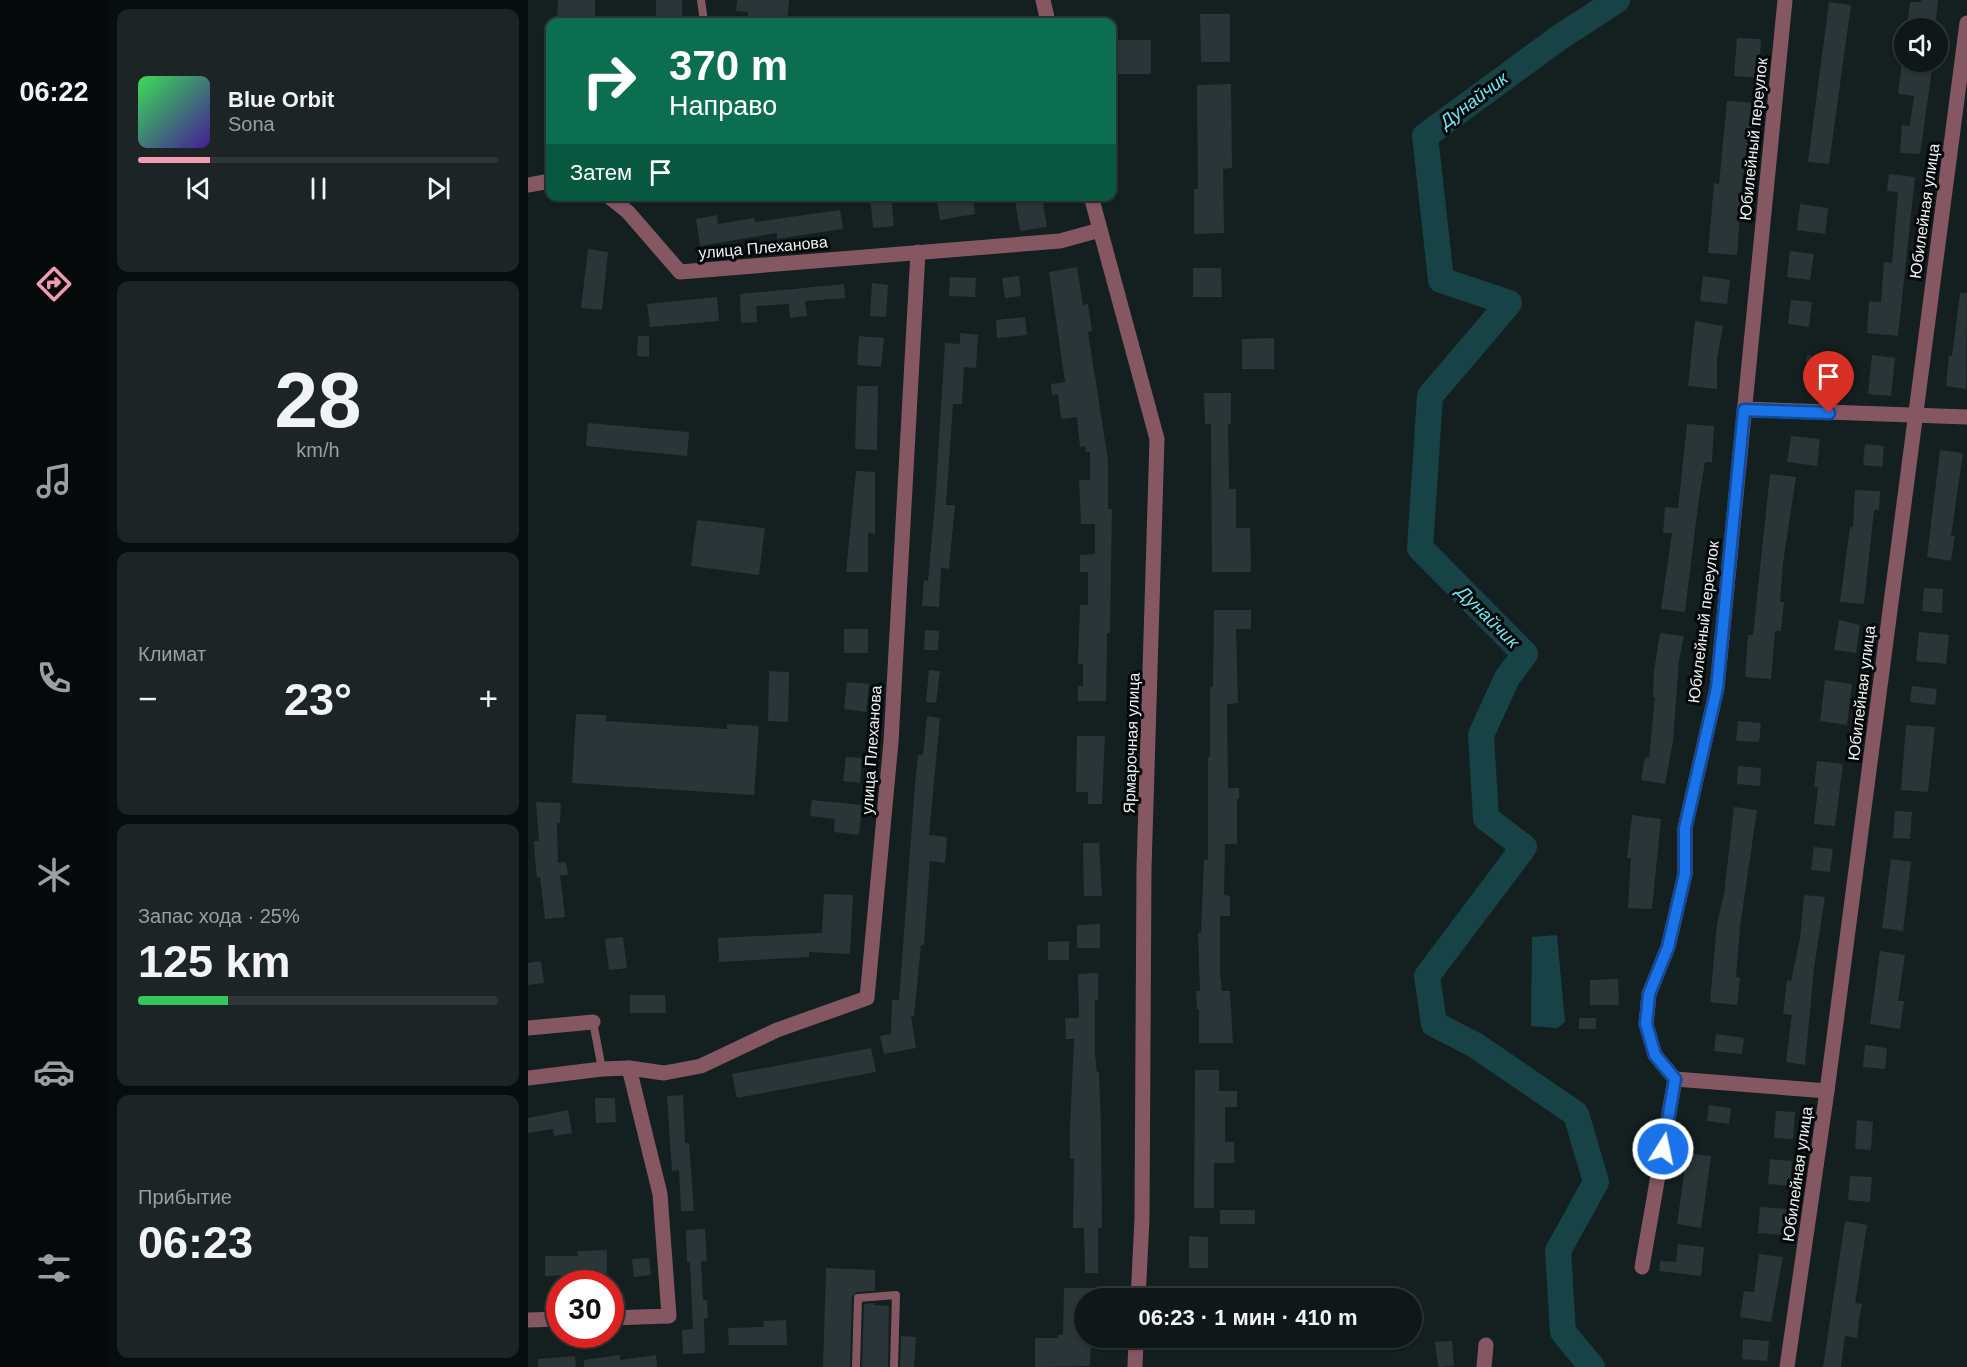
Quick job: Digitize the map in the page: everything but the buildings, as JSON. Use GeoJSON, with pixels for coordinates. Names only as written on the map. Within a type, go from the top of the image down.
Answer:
{"type":"FeatureCollection","features":[{"type":"Feature","properties":{"kind":"street"},"geometry":{"type":"LineString","coordinates":[[1043,0],[1047,18]]}},
{"type":"Feature","properties":{"kind":"street","name":"Юбилейный переулок"},"geometry":{"type":"LineString","coordinates":[[1675,1079],[1655,1055],[1646,1024],[1649,994],[1668,947],[1685,874],[1685,828],[1717,688],[1785,0]]}},
{"type":"Feature","properties":{"kind":"street","name":"Юбилейная улица"},"geometry":{"type":"LineString","coordinates":[[1787,1367],[1827,1091],[1967,23]]}},
{"type":"Feature","properties":{"kind":"street"},"geometry":{"type":"LineString","coordinates":[[528,185],[546,182]]}},
{"type":"Feature","properties":{"kind":"street","name":"улица Плеханова"},"geometry":{"type":"LineString","coordinates":[[614,201],[628,212],[680,272],[1060,241],[1100,230]]}},
{"type":"Feature","properties":{"kind":"street","name":"Ярмарочная улица"},"geometry":{"type":"LineString","coordinates":[[1092,201],[1157,439],[1144,869],[1142,1219],[1139,1288]]}},
{"type":"Feature","properties":{"kind":"street","name":"улица Плеханова"},"geometry":{"type":"LineString","coordinates":[[629,1068],[664,1073],[701,1066],[777,1030],[867,998],[891,742],[918,252]]}},
{"type":"Feature","properties":{"kind":"street"},"geometry":{"type":"LineString","coordinates":[[1744,410],[1967,417]]}},
{"type":"Feature","properties":{"kind":"street"},"geometry":{"type":"LineString","coordinates":[[528,1028],[593,1022]]}},
{"type":"Feature","properties":{"kind":"street"},"geometry":{"type":"LineString","coordinates":[[528,1077],[629,1068],[660,1194],[669,1316],[624,1318]]}},
{"type":"Feature","properties":{"kind":"street"},"geometry":{"type":"LineString","coordinates":[[1642,1267],[1675,1079],[1827,1091]]}},
{"type":"Feature","properties":{"kind":"street"},"geometry":{"type":"LineString","coordinates":[[528,1320],[546,1319]]}},
{"type":"Feature","properties":{"kind":"street"},"geometry":{"type":"LineString","coordinates":[[1484,1367],[1486,1345]]}},
{"type":"Feature","properties":{"kind":"street"},"geometry":{"type":"LineString","coordinates":[[1135,1367],[1136,1348]]}},
{"type":"Feature","properties":{"kind":"lane"},"geometry":{"type":"LineString","coordinates":[[701,0],[703,18]]}},
{"type":"Feature","properties":{"kind":"lane"},"geometry":{"type":"LineString","coordinates":[[593,1022],[602,1069]]}},
{"type":"Feature","properties":{"kind":"lane"},"geometry":{"type":"LineString","coordinates":[[856,1367],[858,1298],[896,1295],[894,1367]]}},
{"type":"Feature","properties":{"kind":"water"},"geometry":{"type":"Polygon","coordinates":[[[1557,935],[1565,1022],[1557,1028],[1531,1026],[1532,937],[1557,935]]]}},
{"type":"Feature","properties":{"kind":"waterway","name":"Дунайчик"},"geometry":{"type":"LineString","coordinates":[[1592,1367],[1563,1332],[1558,1251],[1596,1182],[1576,1114],[1475,1045],[1434,1024],[1427,976],[1524,847],[1486,818],[1481,735],[1507,678],[1525,654],[1420,548],[1430,396],[1509,303],[1441,280],[1425,136],[1560,37],[1617,0]]}},
{"type":"Feature","properties":{"kind":"route"},"geometry":{"type":"LineString","coordinates":[[1663,1149],[1675,1079],[1655,1055],[1646,1024],[1649,994],[1668,947],[1685,874],[1685,828],[1717,688],[1744,410],[1829,413]]}}]}
